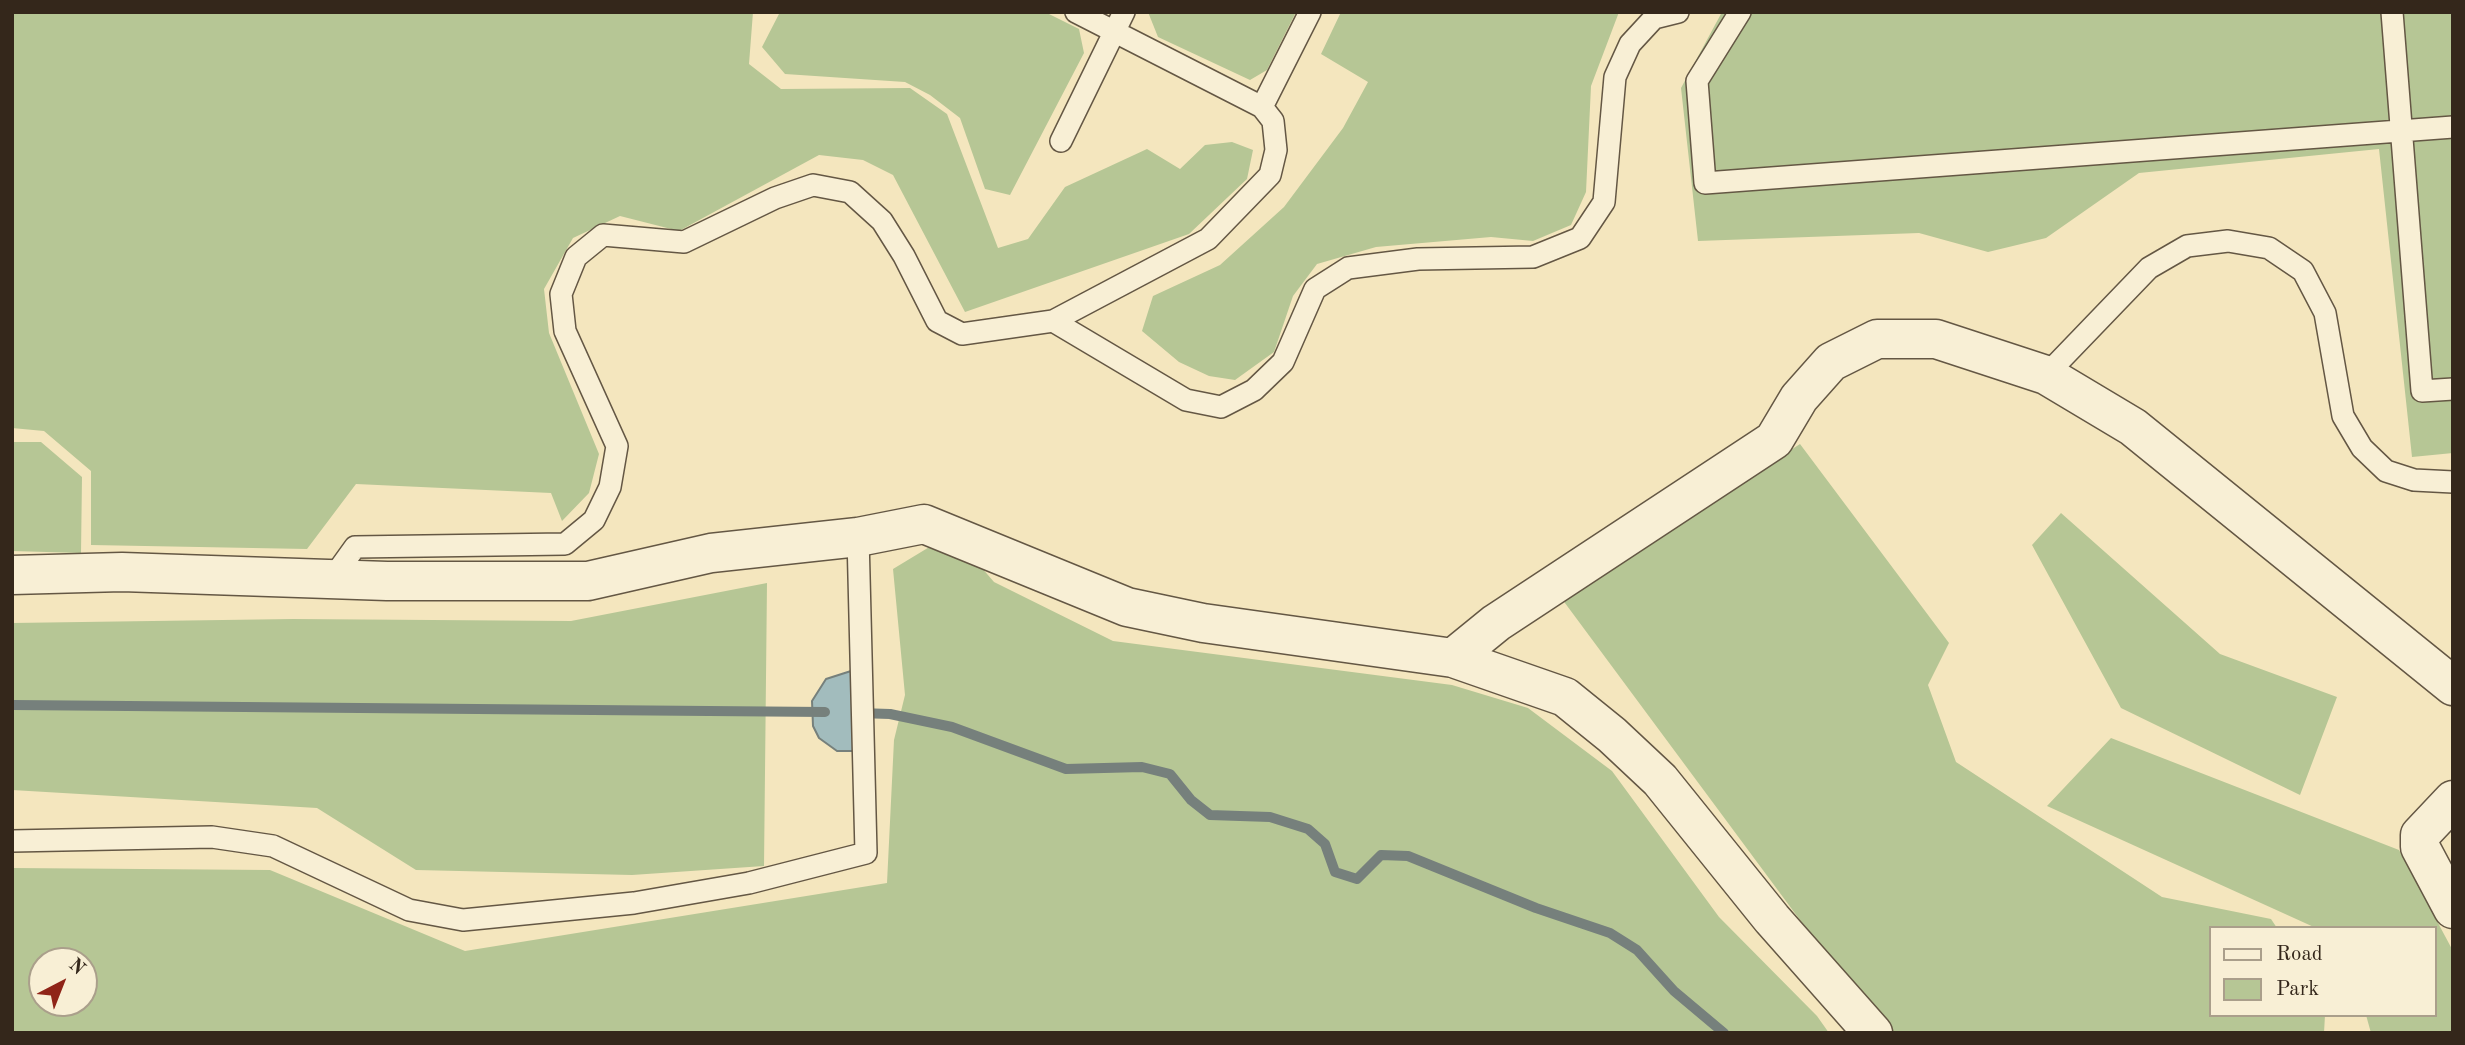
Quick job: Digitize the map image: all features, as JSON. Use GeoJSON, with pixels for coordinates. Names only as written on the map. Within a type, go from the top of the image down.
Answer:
{"type":"FeatureCollection","features":[{"type":"Feature","properties":{"kind":"street"},"geometry":{"type":"LineString","coordinates":[[1453,658],[1496,623],[1774,440],[1799,398],[1831,362],[1877,339],[1936,339],[2046,375],[2133,427],[2453,686]]}},
{"type":"Feature","properties":{"kind":"street"},"geometry":{"type":"LineString","coordinates":[[12,575],[122,572],[332,579],[588,581],[711,553],[858,537],[924,524],[1126,607],[1203,623],[1453,658],[1565,697],[1612,735],[1660,780],[1772,919],[1873,1033]]}},
{"type":"Feature","properties":{"kind":"street"},"geometry":{"type":"LineString","coordinates":[[2453,800],[2420,835],[2420,848],[2453,909]]}},
{"type":"Feature","properties":{"kind":"lane"},"geometry":{"type":"LineString","coordinates":[[332,579],[355,547],[565,544],[594,520],[610,487],[617,446],[565,331],[561,294],[576,257],[603,235],[684,242],[775,198],[813,184],[850,192],[882,221],[904,256],[937,321],[962,334],[1053,321],[1182,254],[1217,230],[1270,175],[1276,150],[1273,121],[1262,107],[1076,12]]}},
{"type":"Feature","properties":{"kind":"lane"},"geometry":{"type":"LineString","coordinates":[[1061,141],[1124,12]]}},
{"type":"Feature","properties":{"kind":"lane"},"geometry":{"type":"LineString","coordinates":[[1262,107],[1310,12]]}},
{"type":"Feature","properties":{"kind":"lane"},"geometry":{"type":"LineString","coordinates":[[1053,321],[1186,400],[1221,407],[1254,390],[1283,362],[1315,289],[1349,268],[1418,259],[1533,257],[1580,237],[1604,202],[1615,77],[1630,44],[1654,18],[1678,12]]}},
{"type":"Feature","properties":{"kind":"lane"},"geometry":{"type":"LineString","coordinates":[[1740,12],[1697,81],[1705,183],[2453,127]]}},
{"type":"Feature","properties":{"kind":"lane"},"geometry":{"type":"LineString","coordinates":[[2392,12],[2422,391],[2453,389]]}},
{"type":"Feature","properties":{"kind":"lane"},"geometry":{"type":"LineString","coordinates":[[2046,375],[2148,268],[2187,246],[2228,241],[2269,248],[2303,271],[2325,313],[2343,416],[2362,448],[2386,471],[2414,480],[2453,482]]}},
{"type":"Feature","properties":{"kind":"lane"},"geometry":{"type":"LineString","coordinates":[[12,841],[212,837],[273,846],[410,910],[463,920],[634,903],[749,884],[866,853],[858,537]]}},
{"type":"Feature","properties":{"kind":"green space"},"geometry":{"type":"Polygon","coordinates":[[[12,12],[753,12],[749,64],[781,89],[910,88],[947,114],[998,248],[1028,239],[1065,187],[1147,149],[1180,169],[1205,145],[1232,142],[1253,150],[1247,179],[1189,234],[965,312],[893,175],[863,160],[819,155],[679,231],[620,216],[573,238],[544,289],[549,333],[599,454],[589,493],[562,521],[551,493],[356,484],[307,549],[91,545],[91,471],[44,431],[12,428],[12,12]]]}},
{"type":"Feature","properties":{"kind":"green space"},"geometry":{"type":"Polygon","coordinates":[[[780,12],[1045,12],[1079,29],[1084,53],[1010,195],[985,189],[960,118],[930,95],[905,82],[785,74],[762,47],[780,12]]]}},
{"type":"Feature","properties":{"kind":"green space"},"geometry":{"type":"Polygon","coordinates":[[[1148,12],[1296,12],[1267,70],[1250,80],[1158,37],[1148,12]]]}},
{"type":"Feature","properties":{"kind":"green space"},"geometry":{"type":"Polygon","coordinates":[[[1341,12],[1619,12],[1591,86],[1586,192],[1571,225],[1533,241],[1491,237],[1376,247],[1317,264],[1293,296],[1274,352],[1235,380],[1209,376],[1179,362],[1142,331],[1153,296],[1220,265],[1284,207],[1343,128],[1368,82],[1321,54],[1341,12]]]}},
{"type":"Feature","properties":{"kind":"green space"},"geometry":{"type":"Polygon","coordinates":[[[1722,12],[2453,12],[2453,453],[2412,457],[2379,149],[2139,173],[2046,238],[1988,252],[1919,233],[1698,241],[1681,88],[1722,12]]]}},
{"type":"Feature","properties":{"kind":"green space"},"geometry":{"type":"Polygon","coordinates":[[[12,442],[41,442],[82,477],[81,553],[12,551],[12,442]]]}},
{"type":"Feature","properties":{"kind":"green space"},"geometry":{"type":"Polygon","coordinates":[[[1800,444],[1949,643],[1928,685],[1956,762],[2162,897],[2271,919],[2276,926],[2210,926],[2210,1017],[2325,1017],[2324,1033],[1892,1033],[1817,943],[1562,599],[1800,444]]]}},
{"type":"Feature","properties":{"kind":"green space"},"geometry":{"type":"Polygon","coordinates":[[[2061,513],[2220,654],[2337,697],[2300,795],[2121,708],[2032,545],[2061,513]]]}},
{"type":"Feature","properties":{"kind":"green space"},"geometry":{"type":"Polygon","coordinates":[[[931,546],[975,560],[994,582],[1113,641],[1452,685],[1528,708],[1612,771],[1719,917],[1817,1016],[1829,1033],[12,1033],[12,868],[270,870],[465,951],[887,883],[894,740],[905,695],[893,569],[931,546]]]}},
{"type":"Feature","properties":{"kind":"green space"},"geometry":{"type":"Polygon","coordinates":[[[767,583],[764,866],[632,875],[416,870],[317,808],[12,790],[12,623],[293,619],[571,621],[767,583]]]}},
{"type":"Feature","properties":{"kind":"green space"},"geometry":{"type":"Polygon","coordinates":[[[2111,738],[2399,850],[2453,951],[2453,1033],[2371,1033],[2367,1017],[2437,1017],[2437,926],[2312,926],[2047,806],[2111,738]]]}},
{"type":"Feature","properties":{"kind":"water"},"geometry":{"type":"Polygon","coordinates":[[[851,671],[854,751],[837,751],[819,738],[813,726],[812,701],[826,679],[851,671]]]}},
{"type":"Feature","properties":{"kind":"waterway"},"geometry":{"type":"LineString","coordinates":[[12,705],[825,712]]}},
{"type":"Feature","properties":{"kind":"waterway"},"geometry":{"type":"LineString","coordinates":[[859,713],[890,714],[952,727],[1066,769],[1142,767],[1170,774],[1191,800],[1210,815],[1270,817],[1308,829],[1325,844],[1335,872],[1357,879],[1381,855],[1408,856],[1536,908],[1610,933],[1637,950],[1674,991],[1724,1033]]}}]}
